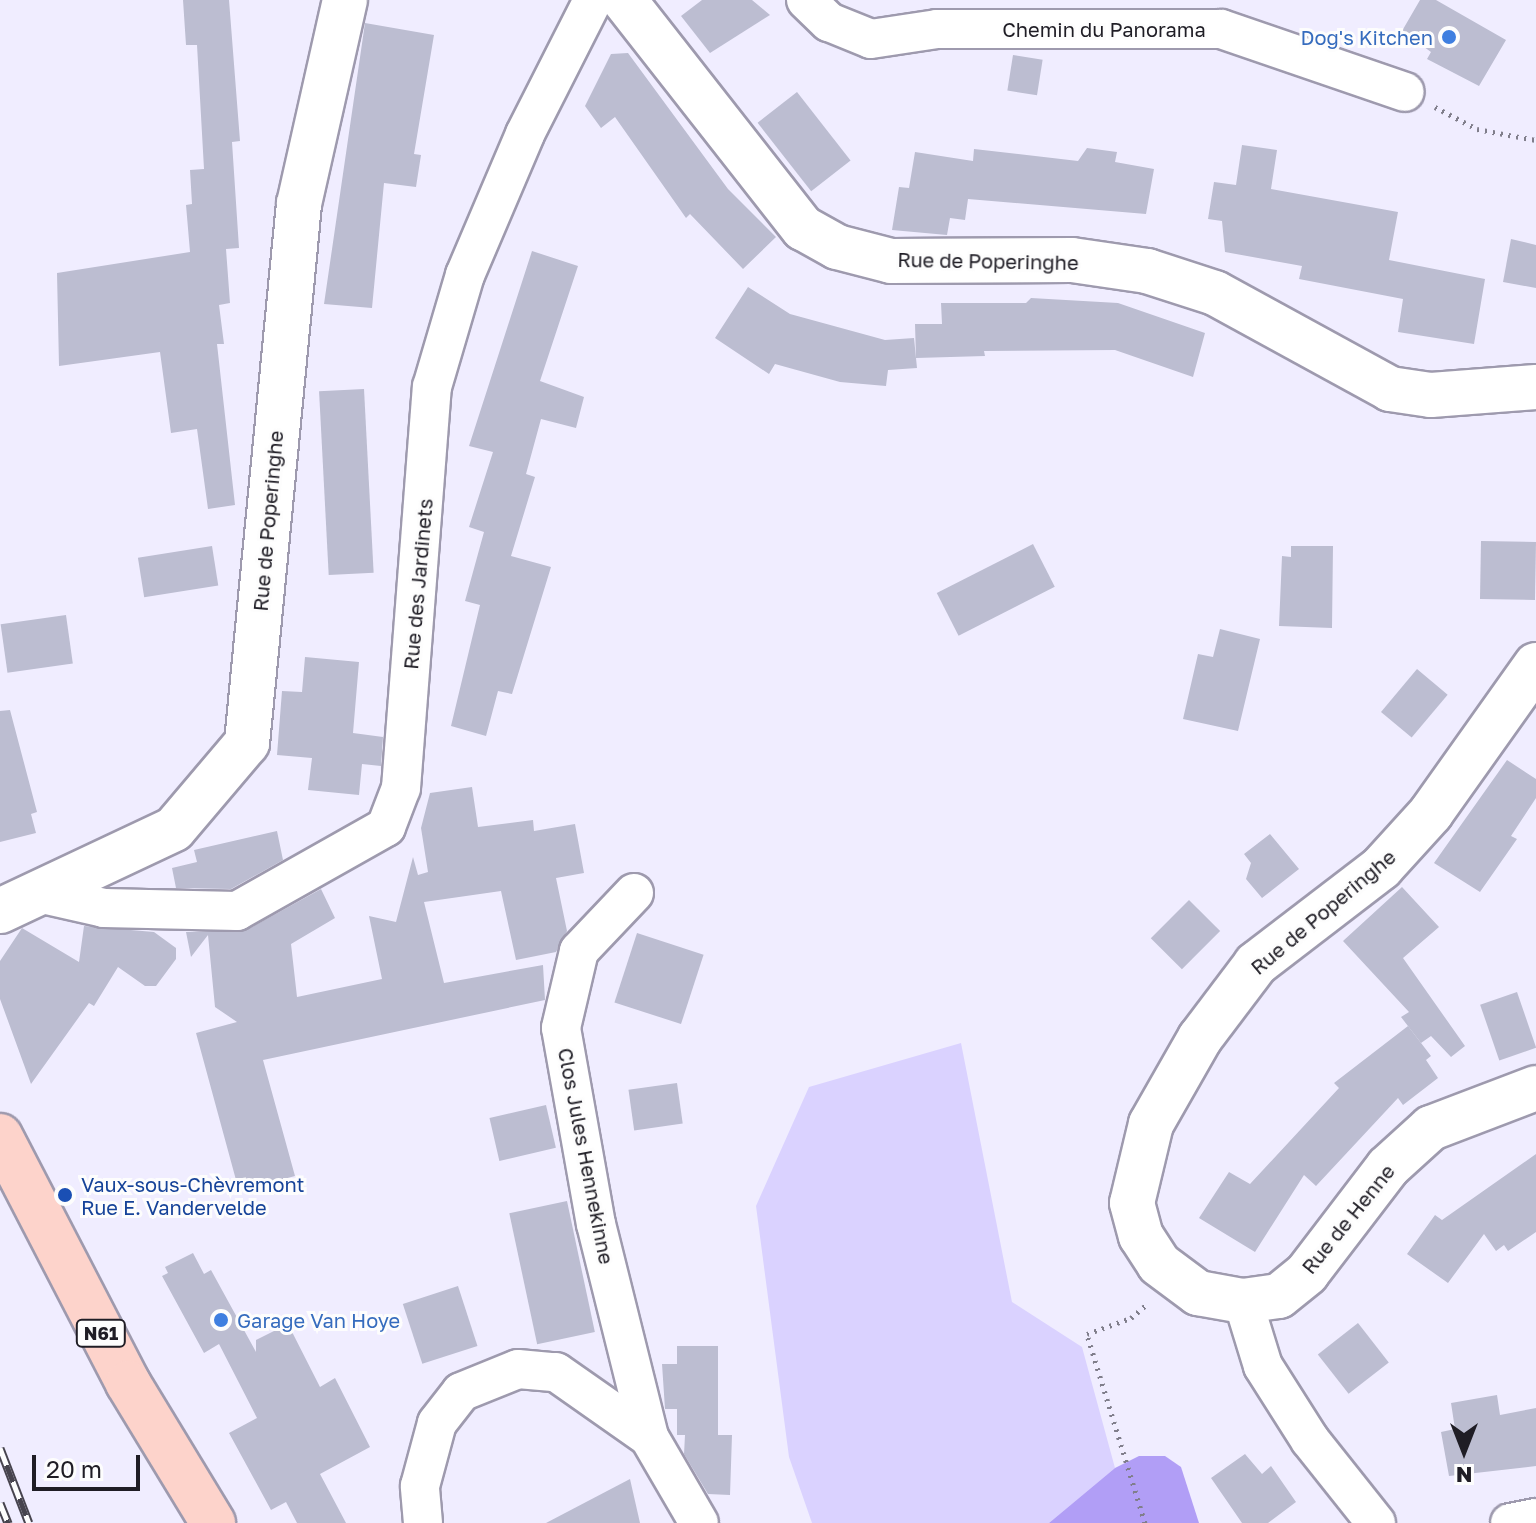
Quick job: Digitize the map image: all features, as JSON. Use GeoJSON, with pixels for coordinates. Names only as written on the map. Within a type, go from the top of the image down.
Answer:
{"type":"FeatureCollection","features":[{"type":"Feature","properties":{"kind":"main road","name":"N61"},"geometry":{"type":"LineString","coordinates":[[0,1136],[128,1383],[213,1523]]}},
{"type":"Feature","properties":{"kind":"street","name":"Rue de Poperinghe"},"geometry":{"type":"LineString","coordinates":[[19,902],[174,829],[247,743],[299,204],[345,0]]}},
{"type":"Feature","properties":{"kind":"street","name":"Rue des Jardinets"},"geometry":{"type":"LineString","coordinates":[[19,902],[104,908],[237,911],[386,827],[401,788],[432,387],[465,275],[525,134],[593,0]]}},
{"type":"Feature","properties":{"kind":"street","name":"Rue de Poperinghe"},"geometry":{"type":"LineString","coordinates":[[624,0],[803,228],[837,247],[891,261],[1072,260],[1147,271],[1215,293],[1390,389],[1431,395],[1536,387]]}},
{"type":"Feature","properties":{"kind":"street","name":"Chemin du Panorama"},"geometry":{"type":"LineString","coordinates":[[806,0],[829,22],[871,39],[937,15],[1221,29],[1405,92]]}},
{"type":"Feature","properties":{"kind":"street","name":"Rue de Poperinghe"},"geometry":{"type":"LineString","coordinates":[[1243,1301],[1198,1293],[1159,1264],[1141,1236],[1132,1203],[1151,1124],[1200,1038],[1256,964],[1381,868],[1431,813],[1536,665]]}},
{"type":"Feature","properties":{"kind":"street","name":"Clos Jules Hennekinne"},"geometry":{"type":"LineString","coordinates":[[634,893],[579,951],[561,1028],[596,1224],[649,1437],[699,1523]]}},
{"type":"Feature","properties":{"kind":"street","name":"Rue de Henne"},"geometry":{"type":"LineString","coordinates":[[1243,1301],[1279,1296],[1307,1273],[1388,1167],[1431,1128],[1536,1088]]}},
{"type":"Feature","properties":{"kind":"street"},"geometry":{"type":"LineString","coordinates":[[1243,1301],[1263,1366],[1310,1440],[1376,1523]]}},
{"type":"Feature","properties":{"kind":"street","name":"Clos Jules Hennekinne"},"geometry":{"type":"LineString","coordinates":[[423,1523],[420,1486],[437,1423],[461,1392],[518,1369],[556,1372],[649,1437]]}},
{"type":"Feature","properties":{"kind":"street"},"geometry":{"type":"LineString","coordinates":[[1510,1523],[1536,1518]]}},
{"type":"Feature","properties":{"kind":"path"},"geometry":{"type":"LineString","coordinates":[[1405,92],[1477,129],[1536,140]]}},
{"type":"Feature","properties":{"kind":"path"},"geometry":{"type":"LineString","coordinates":[[1145,1523],[1087,1334],[1131,1318],[1176,1278]]}},
{"type":"Feature","properties":{"kind":"shaded area"},"geometry":{"type":"Polygon","coordinates":[[[961,1043],[1012,1302],[1082,1347],[1115,1468],[1049,1523],[812,1523],[789,1457],[756,1206],[809,1087],[961,1043]]]}},
{"type":"Feature","properties":{"kind":"shaded area"},"geometry":{"type":"Polygon","coordinates":[[[1139,1456],[1165,1456],[1181,1467],[1199,1523],[1049,1523],[1115,1468],[1139,1456]]]}},
{"type":"Feature","properties":{"kind":"building"},"geometry":{"type":"Polygon","coordinates":[[[183,0],[229,0],[240,141],[232,142],[239,248],[226,249],[230,303],[219,305],[224,344],[217,344],[235,505],[208,509],[197,429],[171,433],[160,352],[59,366],[57,273],[190,252],[186,205],[192,204],[190,170],[204,169],[197,45],[186,45],[183,0]]]}},
{"type":"Feature","properties":{"kind":"building"},"geometry":{"type":"Polygon","coordinates":[[[702,0],[752,0],[770,15],[710,53],[681,16],[702,0]]]}},
{"type":"Feature","properties":{"kind":"building"},"geometry":{"type":"Polygon","coordinates":[[[1420,0],[1436,0],[1506,40],[1479,86],[1427,59],[1431,52],[1402,31],[1420,0]]]}},
{"type":"Feature","properties":{"kind":"building"},"geometry":{"type":"Polygon","coordinates":[[[365,23],[434,35],[414,154],[421,155],[416,187],[384,183],[372,308],[324,304],[365,23]]]}},
{"type":"Feature","properties":{"kind":"building"},"geometry":{"type":"Polygon","coordinates":[[[628,53],[728,189],[776,237],[743,269],[690,214],[686,218],[615,117],[601,128],[585,106],[611,54],[628,53]]]}},
{"type":"Feature","properties":{"kind":"building"},"geometry":{"type":"Polygon","coordinates":[[[1013,55],[1043,60],[1037,95],[1007,91],[1013,55]]]}},
{"type":"Feature","properties":{"kind":"building"},"geometry":{"type":"Polygon","coordinates":[[[797,92],[851,161],[811,191],[758,123],[797,92]]]}},
{"type":"Feature","properties":{"kind":"building"},"geometry":{"type":"Polygon","coordinates":[[[1242,145],[1277,150],[1271,189],[1398,212],[1389,260],[1485,279],[1474,344],[1398,332],[1403,299],[1299,279],[1302,266],[1225,252],[1222,221],[1208,219],[1214,182],[1236,185],[1242,145]]]}},
{"type":"Feature","properties":{"kind":"building"},"geometry":{"type":"Polygon","coordinates":[[[1087,148],[1117,152],[1115,162],[1154,169],[1146,214],[968,199],[965,220],[950,218],[947,235],[892,230],[899,187],[909,188],[915,152],[973,161],[974,149],[1078,161],[1087,148]]]}},
{"type":"Feature","properties":{"kind":"building"},"geometry":{"type":"Polygon","coordinates":[[[1511,239],[1536,245],[1536,288],[1503,282],[1511,239]]]}},
{"type":"Feature","properties":{"kind":"building"},"geometry":{"type":"Polygon","coordinates":[[[532,251],[578,266],[540,381],[584,397],[576,428],[541,419],[526,474],[535,477],[511,556],[551,567],[512,694],[498,691],[486,736],[451,726],[480,605],[465,601],[484,532],[469,527],[493,452],[469,446],[532,251]]]}},
{"type":"Feature","properties":{"kind":"building"},"geometry":{"type":"Polygon","coordinates":[[[748,287],[790,314],[885,340],[914,338],[917,368],[888,370],[886,386],[840,382],[775,364],[769,374],[715,338],[748,287]]]}},
{"type":"Feature","properties":{"kind":"building"},"geometry":{"type":"Polygon","coordinates":[[[1031,298],[1118,303],[1205,333],[1193,377],[1115,350],[984,351],[985,356],[916,358],[915,324],[942,324],[941,303],[1026,303],[1031,298]]]}},
{"type":"Feature","properties":{"kind":"building"},"geometry":{"type":"Polygon","coordinates":[[[364,389],[374,573],[329,575],[319,391],[364,389]]]}},
{"type":"Feature","properties":{"kind":"building"},"geometry":{"type":"Polygon","coordinates":[[[1481,541],[1536,542],[1535,600],[1480,599],[1481,541]]]}},
{"type":"Feature","properties":{"kind":"building"},"geometry":{"type":"Polygon","coordinates":[[[1033,544],[1055,587],[959,636],[937,593],[1033,544]]]}},
{"type":"Feature","properties":{"kind":"building"},"geometry":{"type":"Polygon","coordinates":[[[212,546],[218,586],[144,597],[138,558],[212,546]]]}},
{"type":"Feature","properties":{"kind":"building"},"geometry":{"type":"Polygon","coordinates":[[[1291,546],[1333,546],[1332,628],[1279,626],[1282,556],[1291,557],[1291,546]]]}},
{"type":"Feature","properties":{"kind":"building"},"geometry":{"type":"Polygon","coordinates":[[[66,615],[73,664],[7,673],[1,624],[66,615]]]}},
{"type":"Feature","properties":{"kind":"building"},"geometry":{"type":"Polygon","coordinates":[[[1220,629],[1260,639],[1238,731],[1183,719],[1198,654],[1213,657],[1220,629]]]}},
{"type":"Feature","properties":{"kind":"building"},"geometry":{"type":"Polygon","coordinates":[[[305,657],[359,662],[353,733],[383,737],[381,766],[362,764],[359,795],[308,790],[312,758],[277,755],[282,691],[302,692],[305,657]]]}},
{"type":"Feature","properties":{"kind":"building"},"geometry":{"type":"Polygon","coordinates":[[[1417,669],[1448,695],[1412,738],[1381,712],[1417,669]]]}},
{"type":"Feature","properties":{"kind":"building"},"geometry":{"type":"Polygon","coordinates":[[[10,710],[37,812],[31,814],[36,833],[0,842],[0,711],[10,710]]]}},
{"type":"Feature","properties":{"kind":"building"},"geometry":{"type":"Polygon","coordinates":[[[1507,760],[1536,779],[1536,798],[1511,836],[1517,839],[1480,892],[1434,863],[1507,760]]]}},
{"type":"Feature","properties":{"kind":"building"},"geometry":{"type":"Polygon","coordinates":[[[472,787],[478,827],[533,820],[534,831],[575,824],[584,873],[556,878],[567,931],[556,952],[516,960],[501,891],[424,902],[444,983],[543,965],[545,1000],[263,1060],[295,1176],[239,1191],[196,1033],[237,1022],[215,1007],[208,935],[191,957],[186,932],[247,930],[321,889],[335,918],[291,944],[297,997],[382,979],[369,916],[396,922],[413,857],[418,875],[428,872],[421,828],[430,793],[472,787]]]}},
{"type":"Feature","properties":{"kind":"building"},"geometry":{"type":"Polygon","coordinates":[[[277,831],[283,860],[231,889],[176,888],[172,868],[197,862],[194,850],[277,831]]]}},
{"type":"Feature","properties":{"kind":"building"},"geometry":{"type":"Polygon","coordinates":[[[1270,834],[1299,869],[1262,898],[1246,879],[1251,863],[1244,854],[1270,834]]]}},
{"type":"Feature","properties":{"kind":"building"},"geometry":{"type":"Polygon","coordinates":[[[1402,887],[1439,927],[1403,958],[1465,1046],[1451,1057],[1431,1036],[1421,1043],[1401,1017],[1409,1012],[1343,941],[1402,887]]]}},
{"type":"Feature","properties":{"kind":"building"},"geometry":{"type":"Polygon","coordinates":[[[1189,900],[1220,931],[1182,969],[1151,938],[1189,900]]]}},
{"type":"Feature","properties":{"kind":"building"},"geometry":{"type":"Polygon","coordinates":[[[84,926],[154,932],[176,948],[176,959],[156,986],[145,986],[118,967],[94,1006],[89,1003],[31,1084],[0,999],[0,961],[22,928],[79,962],[84,926]]]}},
{"type":"Feature","properties":{"kind":"building"},"geometry":{"type":"Polygon","coordinates":[[[637,933],[704,955],[681,1024],[614,1002],[637,933]]]}},
{"type":"Feature","properties":{"kind":"building"},"geometry":{"type":"Polygon","coordinates":[[[1517,992],[1536,1048],[1499,1060],[1480,1005],[1517,992]]]}},
{"type":"Feature","properties":{"kind":"building"},"geometry":{"type":"Polygon","coordinates":[[[1408,1026],[1431,1056],[1426,1060],[1438,1078],[1403,1105],[1398,1098],[1316,1186],[1304,1175],[1255,1252],[1199,1218],[1229,1172],[1250,1184],[1339,1088],[1334,1083],[1408,1026]]]}},
{"type":"Feature","properties":{"kind":"building"},"geometry":{"type":"Polygon","coordinates":[[[677,1083],[683,1124],[634,1130],[628,1090],[677,1083]]]}},
{"type":"Feature","properties":{"kind":"building"},"geometry":{"type":"Polygon","coordinates":[[[546,1105],[556,1148],[499,1161],[489,1118],[546,1105]]]}},
{"type":"Feature","properties":{"kind":"building"},"geometry":{"type":"Polygon","coordinates":[[[1536,1154],[1536,1232],[1508,1251],[1504,1245],[1496,1251],[1484,1234],[1448,1283],[1407,1254],[1435,1215],[1442,1220],[1536,1154]]]}},
{"type":"Feature","properties":{"kind":"building"},"geometry":{"type":"Polygon","coordinates":[[[567,1201],[595,1332],[537,1344],[509,1213],[567,1201]]]}},
{"type":"Feature","properties":{"kind":"building"},"geometry":{"type":"Polygon","coordinates":[[[193,1253],[204,1274],[211,1270],[256,1352],[256,1340],[288,1324],[320,1387],[335,1378],[370,1447],[320,1474],[346,1523],[297,1523],[286,1502],[271,1510],[229,1433],[257,1418],[219,1344],[204,1353],[162,1276],[168,1273],[165,1267],[193,1253]]]}},
{"type":"Feature","properties":{"kind":"building"},"geometry":{"type":"Polygon","coordinates":[[[458,1286],[477,1346],[422,1364],[403,1304],[458,1286]]]}},
{"type":"Feature","properties":{"kind":"building"},"geometry":{"type":"Polygon","coordinates":[[[1358,1323],[1389,1362],[1349,1394],[1318,1354],[1358,1323]]]}},
{"type":"Feature","properties":{"kind":"building"},"geometry":{"type":"Polygon","coordinates":[[[677,1346],[718,1346],[718,1435],[732,1435],[730,1495],[708,1494],[684,1454],[685,1435],[677,1435],[677,1409],[665,1409],[662,1364],[677,1364],[677,1346]]]}},
{"type":"Feature","properties":{"kind":"building"},"geometry":{"type":"Polygon","coordinates":[[[1497,1395],[1500,1415],[1536,1408],[1536,1466],[1449,1476],[1441,1432],[1455,1429],[1451,1403],[1497,1395]]]}},
{"type":"Feature","properties":{"kind":"building"},"geometry":{"type":"Polygon","coordinates":[[[1245,1454],[1262,1474],[1271,1466],[1296,1502],[1268,1523],[1242,1523],[1211,1478],[1245,1454]]]}},
{"type":"Feature","properties":{"kind":"building"},"geometry":{"type":"Polygon","coordinates":[[[630,1479],[640,1523],[546,1523],[630,1479]]]}},
{"type":"Feature","properties":{"kind":"railway"},"geometry":{"type":"LineString","coordinates":[[0,1448],[29,1523]]}},
{"type":"Feature","properties":{"kind":"railway"},"geometry":{"type":"LineString","coordinates":[[0,1503],[8,1523]]}},
{"type":"Feature","properties":{"kind":"place","name":"Dog's Kitchen"},"geometry":{"type":"Point","coordinates":[1449,37]}},
{"type":"Feature","properties":{"kind":"place","name":"Vaux-sous-Chèvremont Rue E. Vandervelde"},"geometry":{"type":"Point","coordinates":[65,1195]}},
{"type":"Feature","properties":{"kind":"place","name":"Garage Van Hoye"},"geometry":{"type":"Point","coordinates":[221,1320]}}]}
